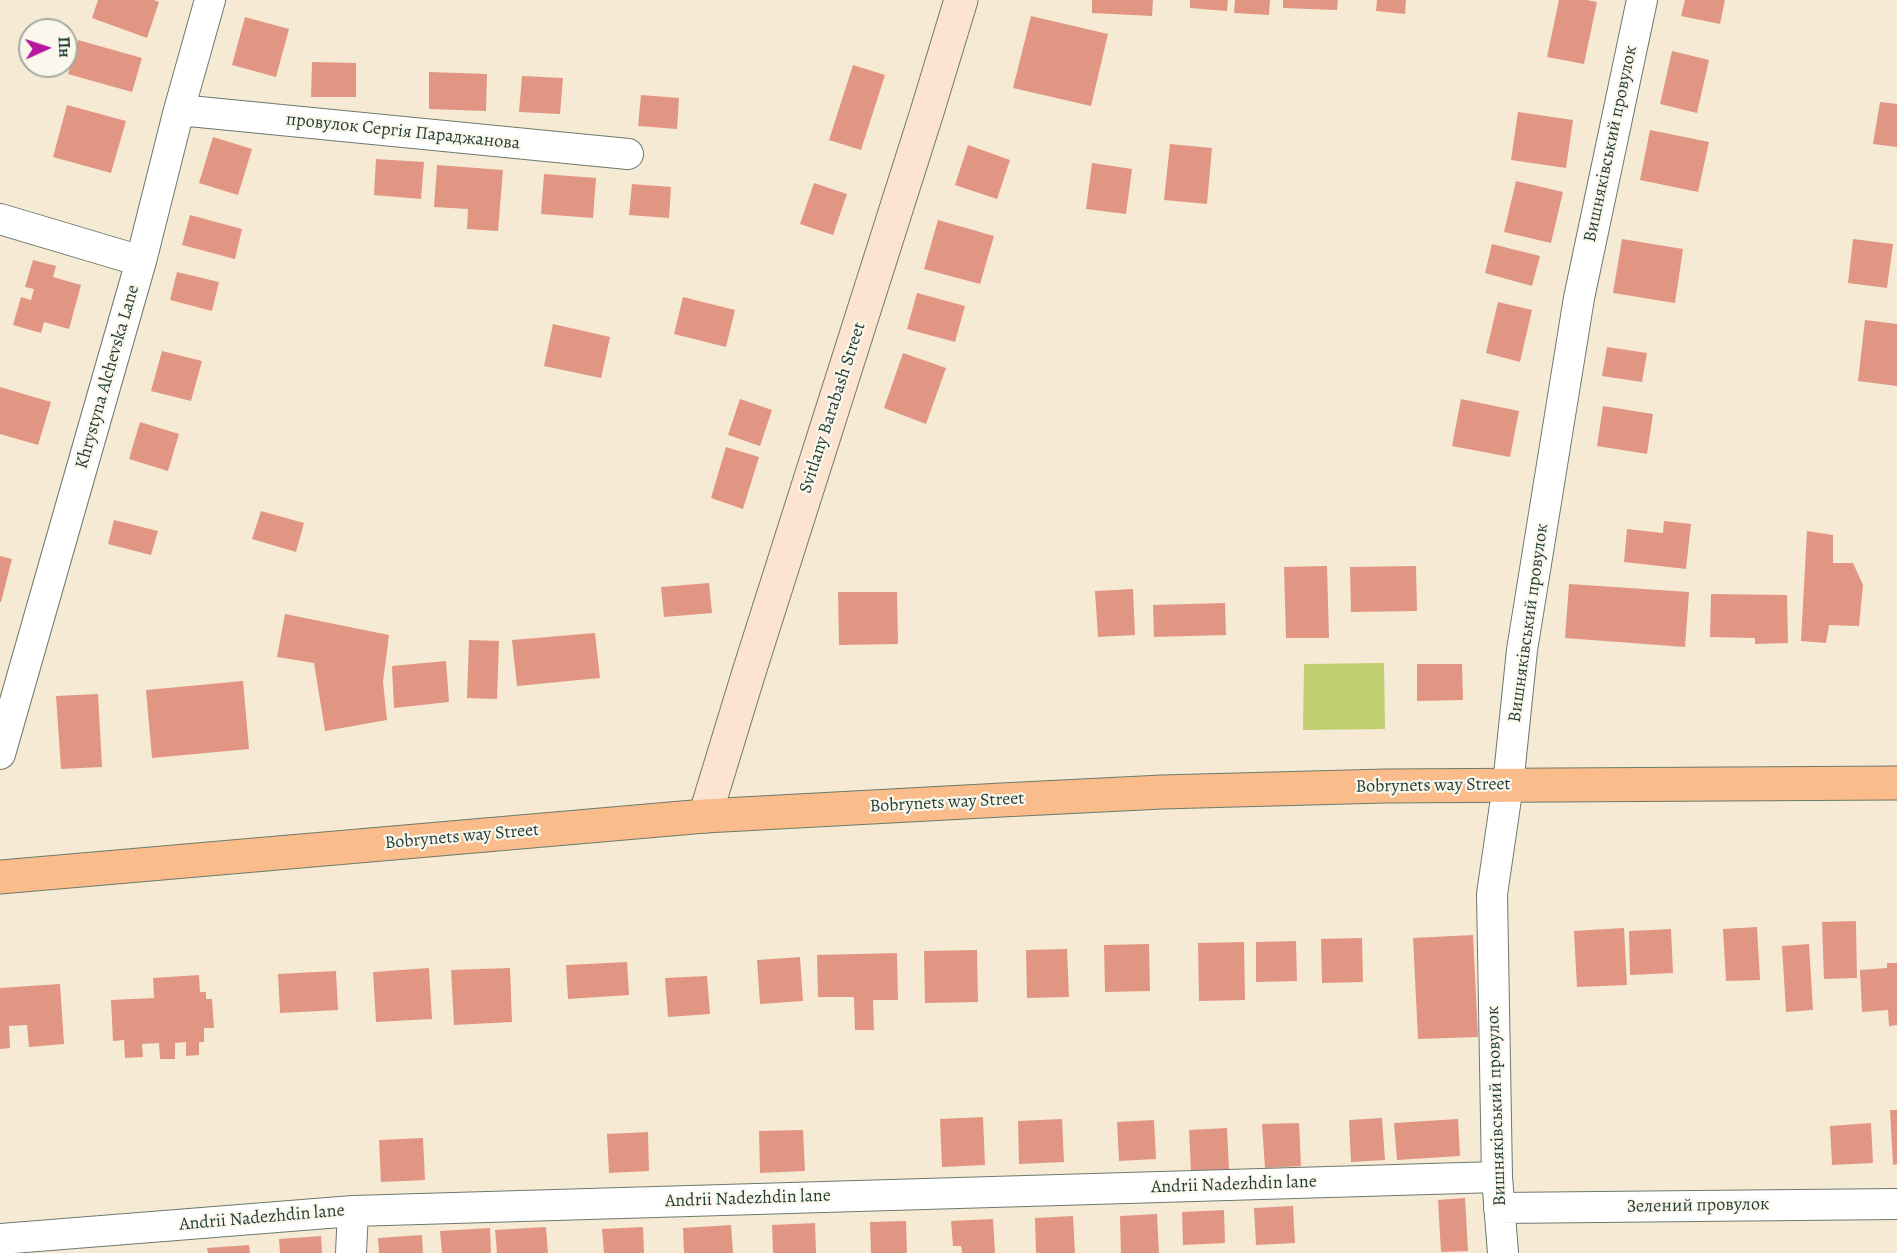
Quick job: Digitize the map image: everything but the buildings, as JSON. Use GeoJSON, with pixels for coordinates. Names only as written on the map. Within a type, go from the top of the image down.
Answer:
{"type":"FeatureCollection","features":[{"type":"Feature","properties":{"kind":"main road","name":"Bobrynets way Street"},"geometry":{"type":"LineString","coordinates":[[0,877],[705,816],[1162,792],[1385,786],[1897,783]]}},
{"type":"Feature","properties":{"kind":"street","name":"Khrystyna Alchevska Lane"},"geometry":{"type":"LineString","coordinates":[[0,754],[141,261],[179,110],[210,0]]}},
{"type":"Feature","properties":{"kind":"street","name":"Svitlany Barabash Street"},"geometry":{"type":"LineString","coordinates":[[705,816],[961,0]]}},
{"type":"Feature","properties":{"kind":"street","name":"Вишняківський провулок"},"geometry":{"type":"LineString","coordinates":[[1503,1253],[1497,1177],[1492,894],[1508,785],[1522,650],[1579,298],[1642,0]]}},
{"type":"Feature","properties":{"kind":"street","name":"провулок Сергія Параджанова"},"geometry":{"type":"LineString","coordinates":[[179,110],[628,154]]}},
{"type":"Feature","properties":{"kind":"street"},"geometry":{"type":"LineString","coordinates":[[0,219],[141,261]]}},
{"type":"Feature","properties":{"kind":"street","name":"Andrii Nadezhdin lane"},"geometry":{"type":"LineString","coordinates":[[0,1239],[353,1210],[1497,1177]]}},
{"type":"Feature","properties":{"kind":"street","name":"Зелений провулок"},"geometry":{"type":"LineString","coordinates":[[1499,1208],[1897,1204]]}},
{"type":"Feature","properties":{"kind":"street"},"geometry":{"type":"LineString","coordinates":[[351,1253],[353,1210]]}},
{"type":"Feature","properties":{"kind":"green space"},"geometry":{"type":"Polygon","coordinates":[[[1384,663],[1385,729],[1303,730],[1304,664],[1384,663]]]}}]}
